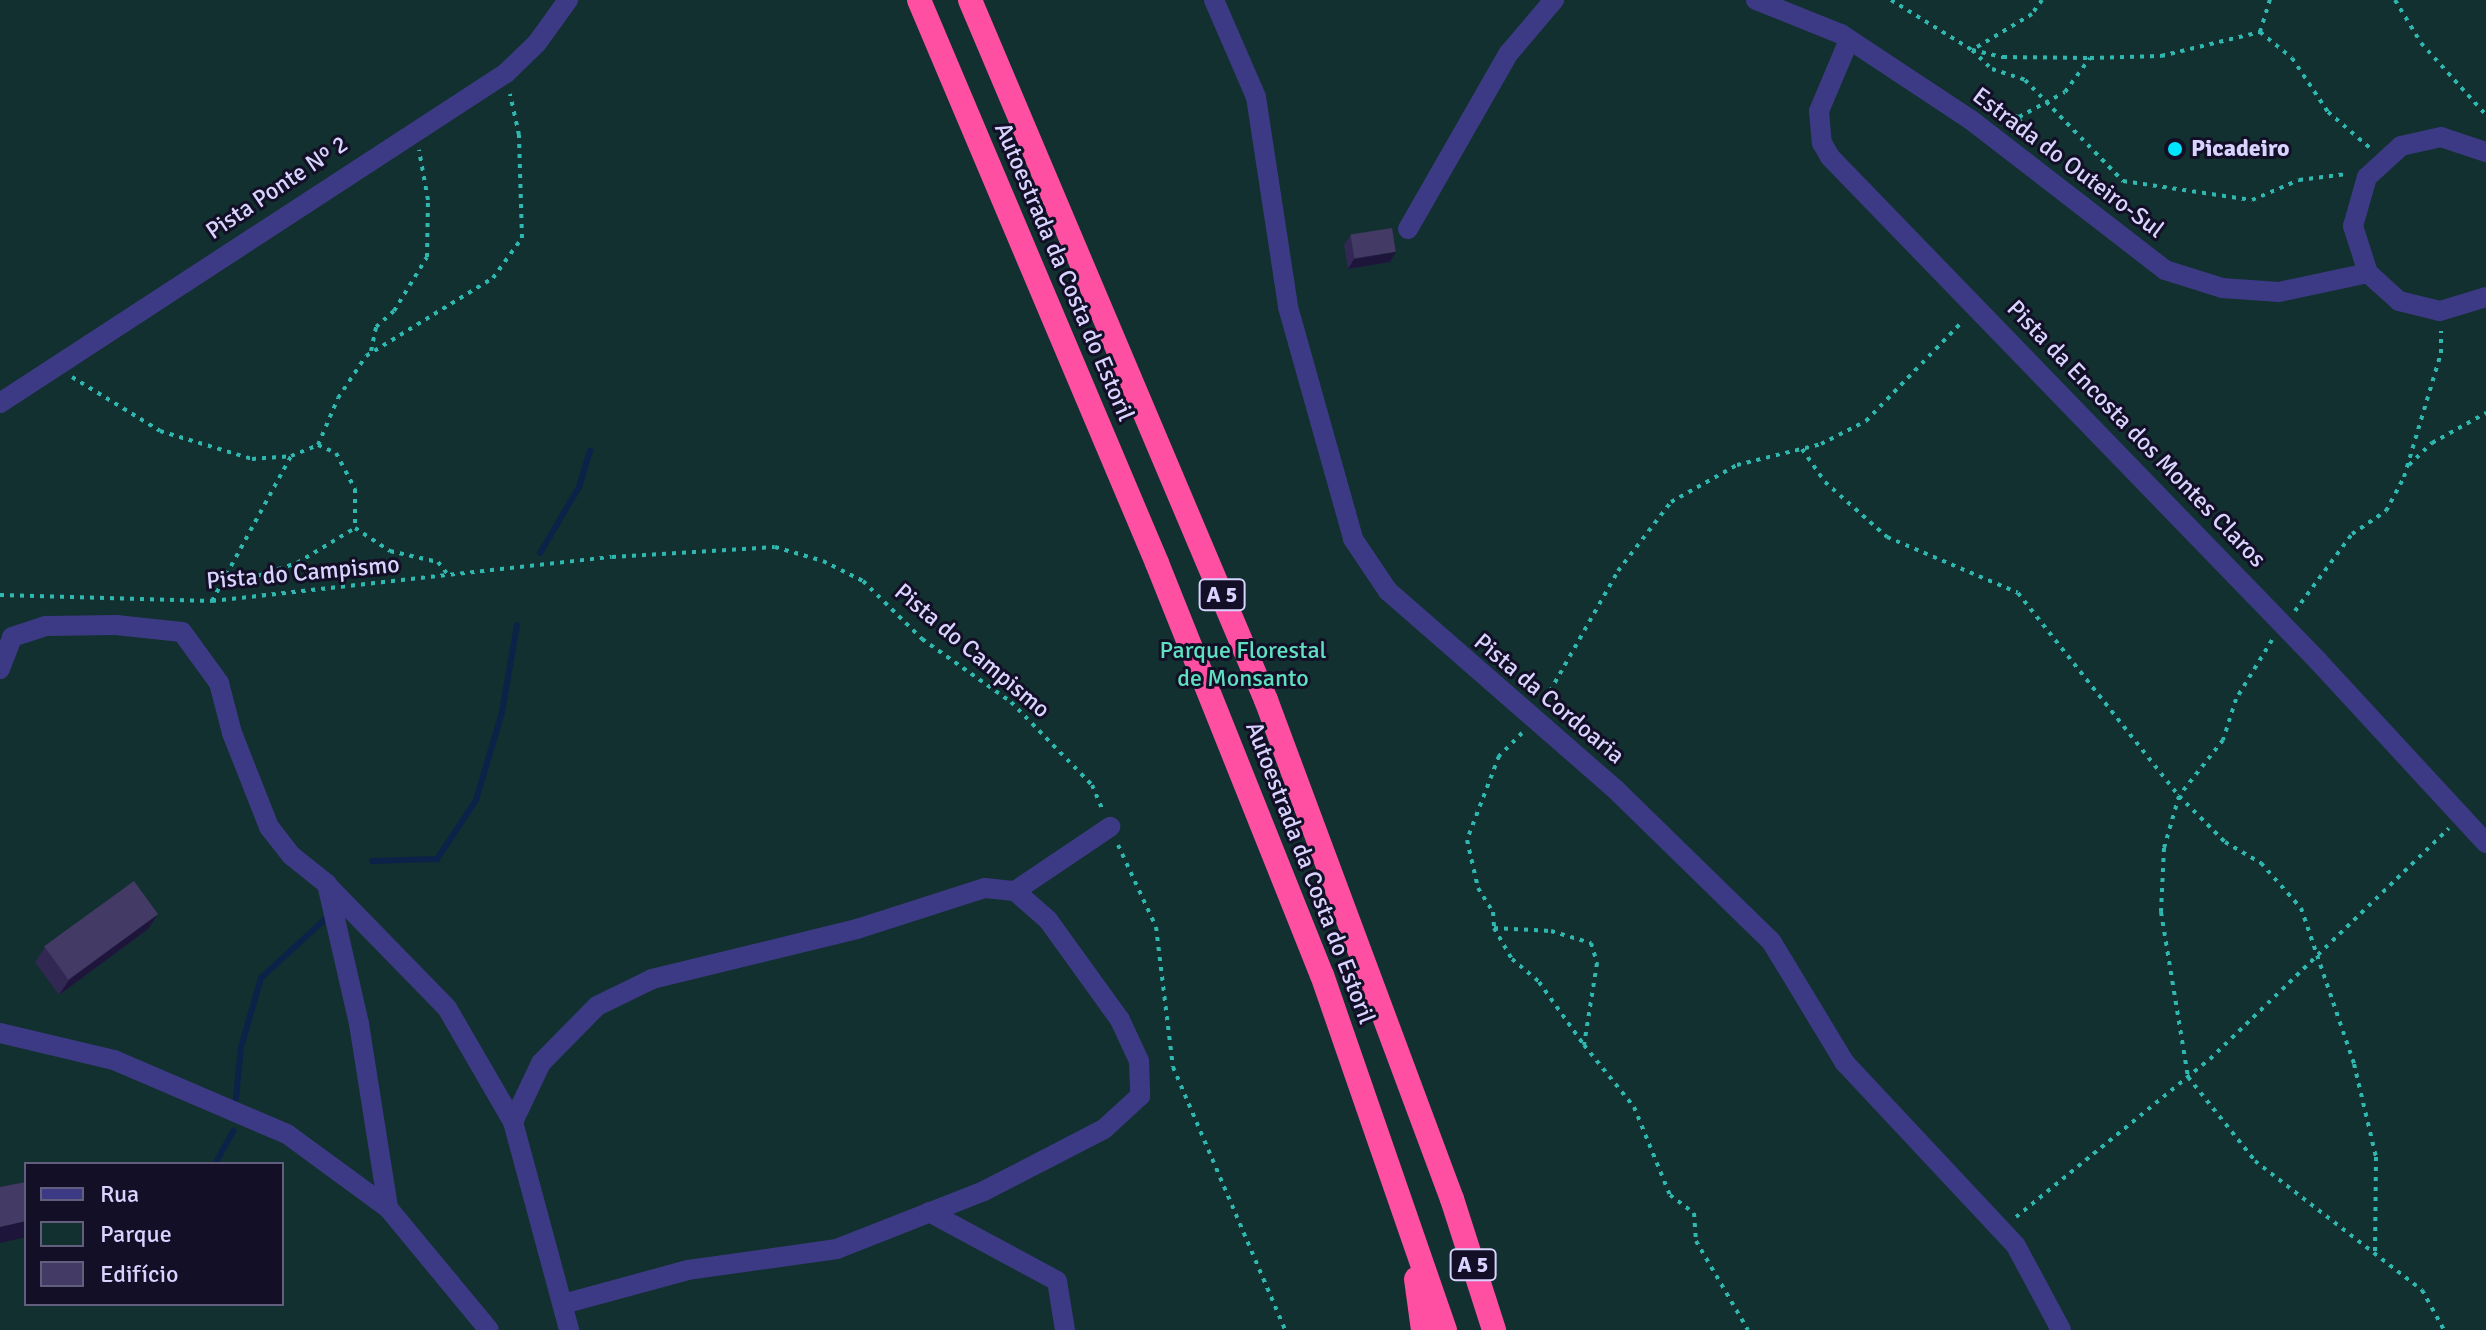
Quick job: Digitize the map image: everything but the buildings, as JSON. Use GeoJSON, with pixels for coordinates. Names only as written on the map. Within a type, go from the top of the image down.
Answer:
{"type":"FeatureCollection","features":[{"type":"Feature","properties":{"kind":"highway","name":"Autoestrada da Costa do Estoril"},"geometry":{"type":"LineString","coordinates":[[919,0],[1237,759],[1322,975],[1445,1330]]}},
{"type":"Feature","properties":{"kind":"highway","name":"Autoestrada da Costa do Estoril"},"geometry":{"type":"LineString","coordinates":[[970,0],[1266,700],[1452,1199],[1494,1330]]}},
{"type":"Feature","properties":{"kind":"highway"},"geometry":{"type":"LineString","coordinates":[[1410,1229],[1423,1330]]}},
{"type":"Feature","properties":{"kind":"street","name":"Pista Ponte Nº 2"},"geometry":{"type":"LineString","coordinates":[[0,403],[415,128],[506,73],[537,43],[568,0]]}},
{"type":"Feature","properties":{"kind":"street","name":"Pista da Cordoaria"},"geometry":{"type":"LineString","coordinates":[[1214,0],[1256,97],[1288,307],[1353,539],[1388,591],[1470,667],[1536,718],[1771,941],[1845,1063],[2002,1229],[2061,1330]]}},
{"type":"Feature","properties":{"kind":"street"},"geometry":{"type":"LineString","coordinates":[[1408,229],[1509,53],[1554,0]]}},
{"type":"Feature","properties":{"kind":"street","name":"Estrada do Outeiro-Sul"},"geometry":{"type":"LineString","coordinates":[[1756,0],[1849,40],[1971,120],[2165,270],[2222,288],[2279,292],[2368,273]]}},
{"type":"Feature","properties":{"kind":"street","name":"Pista da Encosta dos Montes Claros"},"geometry":{"type":"LineString","coordinates":[[1849,40],[1819,111],[1822,143],[1860,192],[1978,306],[2486,843]]}},
{"type":"Feature","properties":{"kind":"street"},"geometry":{"type":"LineString","coordinates":[[2484,145],[2462,140],[2420,139],[2383,158],[2367,177],[2353,226],[2368,273],[2399,301],[2440,311],[2486,297]]}},
{"type":"Feature","properties":{"kind":"street"},"geometry":{"type":"LineString","coordinates":[[0,669],[12,637],[46,626],[116,625],[182,632],[219,683],[232,733],[269,827],[292,856],[327,884],[447,1008],[513,1122],[569,1330]]}},
{"type":"Feature","properties":{"kind":"street"},"geometry":{"type":"LineString","coordinates":[[1015,891],[1110,827]]}},
{"type":"Feature","properties":{"kind":"street"},"geometry":{"type":"LineString","coordinates":[[327,884],[359,1024],[388,1208]]}},
{"type":"Feature","properties":{"kind":"street"},"geometry":{"type":"LineString","coordinates":[[513,1122],[541,1063],[597,1006],[652,979],[857,929],[985,888],[1015,891],[1048,920],[1120,1020],[1139,1061],[1140,1096],[1104,1129],[984,1191],[837,1249],[688,1270],[563,1304]]}},
{"type":"Feature","properties":{"kind":"street"},"geometry":{"type":"LineString","coordinates":[[0,1033],[114,1060],[287,1134],[388,1208],[489,1330]]}},
{"type":"Feature","properties":{"kind":"street"},"geometry":{"type":"LineString","coordinates":[[929,1212],[1057,1281],[1065,1330]]}},
{"type":"Feature","properties":{"kind":"path"},"geometry":{"type":"LineString","coordinates":[[1891,0],[1972,50],[1992,69],[2025,80],[2050,101],[2089,151],[2123,181],[2252,200],[2299,180],[2339,172],[2367,177]]}},
{"type":"Feature","properties":{"kind":"path"},"geometry":{"type":"LineString","coordinates":[[1972,50],[2032,14],[2042,0]]}},
{"type":"Feature","properties":{"kind":"path"},"geometry":{"type":"LineString","coordinates":[[2260,32],[2270,0]]}},
{"type":"Feature","properties":{"kind":"path"},"geometry":{"type":"LineString","coordinates":[[2395,0],[2421,43],[2486,115]]}},
{"type":"Feature","properties":{"kind":"path"},"geometry":{"type":"LineString","coordinates":[[1972,50],[2003,57],[2161,56],[2260,32]]}},
{"type":"Feature","properties":{"kind":"path"},"geometry":{"type":"LineString","coordinates":[[2260,32],[2292,58],[2328,112],[2383,158]]}},
{"type":"Feature","properties":{"kind":"path"},"geometry":{"type":"LineString","coordinates":[[1984,103],[2019,117],[2065,92],[2090,58]]}},
{"type":"Feature","properties":{"kind":"path"},"geometry":{"type":"LineString","coordinates":[[56,367],[160,431],[252,459],[291,456],[318,445],[338,398],[371,353],[493,278],[522,238],[519,135],[506,73]]}},
{"type":"Feature","properties":{"kind":"path"},"geometry":{"type":"LineString","coordinates":[[371,353],[376,327],[394,311],[427,257],[428,200],[415,128]]}},
{"type":"Feature","properties":{"kind":"path"},"geometry":{"type":"LineString","coordinates":[[1748,1330],[1696,1241],[1694,1213],[1670,1195],[1634,1107],[1539,982],[1512,959],[1494,928],[1493,912],[1478,888],[1467,840],[1499,756],[1536,718],[1559,667],[1653,519],[1671,502],[1737,465],[1802,449],[1866,421],[1978,306]]}},
{"type":"Feature","properties":{"kind":"path"},"geometry":{"type":"LineString","coordinates":[[2440,311],[2441,353],[2408,467],[2386,511],[2352,534],[2283,625],[2236,699],[2223,740],[2179,796],[2164,848],[2161,912],[2188,1077],[2255,1161],[2422,1290],[2444,1330]]}},
{"type":"Feature","properties":{"kind":"path"},"geometry":{"type":"LineString","coordinates":[[2408,467],[2432,443],[2486,413]]}},
{"type":"Feature","properties":{"kind":"path"},"geometry":{"type":"LineString","coordinates":[[318,445],[336,453],[355,489],[355,528]]}},
{"type":"Feature","properties":{"kind":"path"},"geometry":{"type":"LineString","coordinates":[[1802,449],[1825,482],[1887,537],[2018,593],[2179,796],[2225,842],[2261,863],[2301,908],[2320,953],[2376,1157],[2375,1252]]}},
{"type":"Feature","properties":{"kind":"path"},"geometry":{"type":"LineString","coordinates":[[212,601],[291,456]]}},
{"type":"Feature","properties":{"kind":"path"},"geometry":{"type":"LineString","coordinates":[[355,528],[390,551],[438,562],[449,576]]}},
{"type":"Feature","properties":{"kind":"path"},"geometry":{"type":"LineString","coordinates":[[219,588],[297,563],[355,528]]}},
{"type":"Feature","properties":{"kind":"path","name":"Pista do Campismo"},"geometry":{"type":"LineString","coordinates":[[0,595],[212,601],[612,557],[775,547],[823,561],[863,581],[922,639],[1011,702],[1092,785],[1156,927],[1173,1067],[1285,1330]]}},
{"type":"Feature","properties":{"kind":"path"},"geometry":{"type":"LineString","coordinates":[[2002,1229],[2188,1077],[2461,817]]}},
{"type":"Feature","properties":{"kind":"path"},"geometry":{"type":"LineString","coordinates":[[1494,928],[1551,931],[1591,943],[1597,963],[1584,1045]]}},
{"type":"Feature","properties":{"kind":"green space","name":"Parque Florestal de Monsanto"},"geometry":{"type":"Polygon","coordinates":[[[0,0],[2486,0],[2486,1330],[0,1330],[0,0]]]}},
{"type":"Feature","properties":{"kind":"waterway"},"geometry":{"type":"LineString","coordinates":[[540,553],[579,487],[590,451]]}},
{"type":"Feature","properties":{"kind":"waterway"},"geometry":{"type":"LineString","coordinates":[[372,861],[437,859],[476,800],[502,712],[517,625]]}},
{"type":"Feature","properties":{"kind":"waterway"},"geometry":{"type":"LineString","coordinates":[[236,1098],[241,1047],[261,978],[324,920]]}},
{"type":"Feature","properties":{"kind":"waterway"},"geometry":{"type":"LineString","coordinates":[[216,1162],[233,1131]]}},
{"type":"Feature","properties":{"kind":"place","name":"Picadeiro"},"geometry":{"type":"Point","coordinates":[2175,149]}}]}
